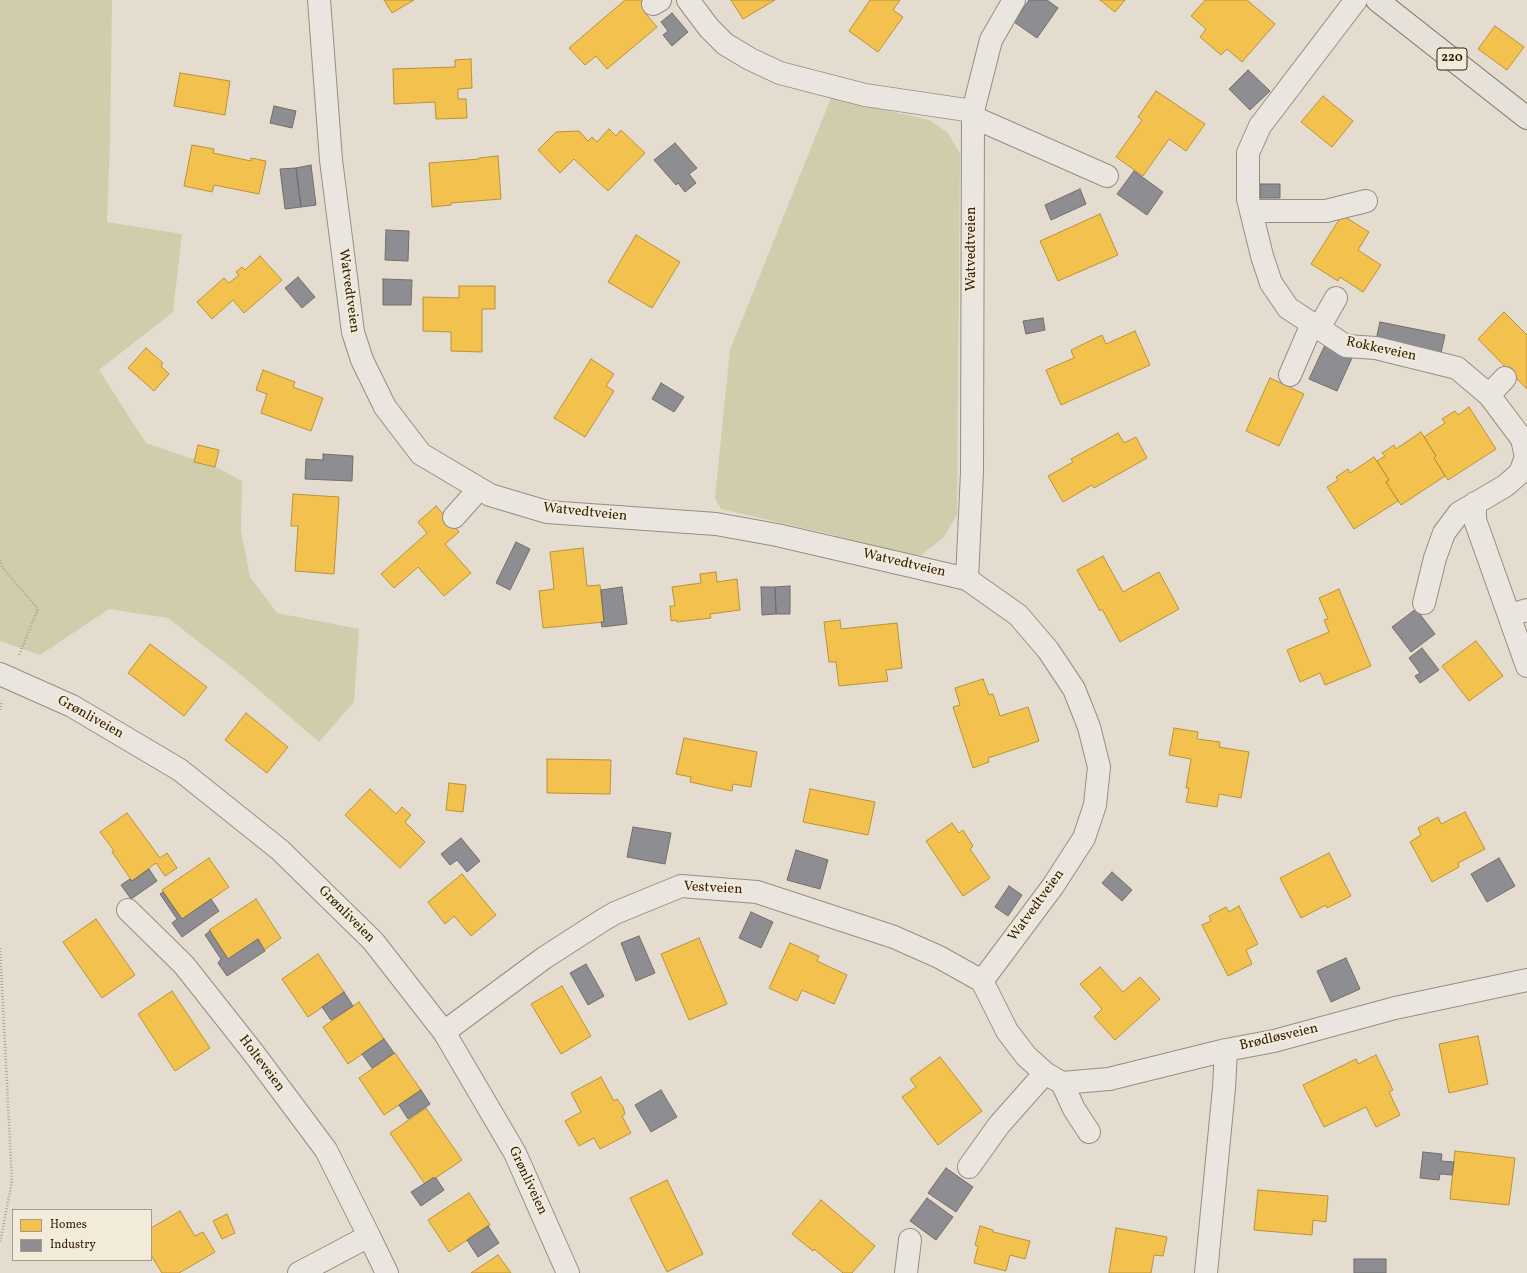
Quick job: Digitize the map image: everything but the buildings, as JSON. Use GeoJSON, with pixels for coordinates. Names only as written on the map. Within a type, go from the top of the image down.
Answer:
{"type":"FeatureCollection","features":[{"type":"Feature","properties":{"kind":"main road","name":"220"},"geometry":{"type":"LineString","coordinates":[[1377,0],[1527,118]]}},
{"type":"Feature","properties":{"kind":"street","name":"Watvedtveien"},"geometry":{"type":"LineString","coordinates":[[319,0],[331,160],[352,332],[362,360],[385,407],[421,454],[490,495],[547,512],[716,524],[778,535],[967,579],[1018,615],[1048,650],[1074,690],[1089,727],[1099,767],[1095,805],[1084,838],[1053,886],[982,981]]}},
{"type":"Feature","properties":{"kind":"street"},"geometry":{"type":"LineString","coordinates":[[688,0],[725,44],[780,73],[865,95],[972,114],[1107,176]]}},
{"type":"Feature","properties":{"kind":"street","name":"Watvedtveien"},"geometry":{"type":"LineString","coordinates":[[967,579],[972,472],[972,114],[991,40],[1014,0]]}},
{"type":"Feature","properties":{"kind":"street","name":"Rokkeveien"},"geometry":{"type":"LineString","coordinates":[[1356,0],[1260,126],[1248,154],[1248,199],[1262,256],[1271,283],[1288,308],[1346,346],[1376,348],[1458,368],[1489,395],[1522,439],[1526,457],[1520,473],[1505,486],[1459,513],[1444,533],[1435,558],[1424,603]]}},
{"type":"Feature","properties":{"kind":"street"},"geometry":{"type":"LineString","coordinates":[[1251,211],[1326,211],[1366,201]]}},
{"type":"Feature","properties":{"kind":"street"},"geometry":{"type":"LineString","coordinates":[[1290,375],[1316,326],[1336,298]]}},
{"type":"Feature","properties":{"kind":"street"},"geometry":{"type":"LineString","coordinates":[[1489,395],[1504,378]]}},
{"type":"Feature","properties":{"kind":"street"},"geometry":{"type":"LineString","coordinates":[[454,517],[479,489]]}},
{"type":"Feature","properties":{"kind":"street"},"geometry":{"type":"LineString","coordinates":[[1475,503],[1475,520],[1518,612],[1527,666]]}},
{"type":"Feature","properties":{"kind":"street","name":"Grønliveien"},"geometry":{"type":"LineString","coordinates":[[0,674],[72,706],[180,770],[274,844],[373,941],[444,1032],[515,1153],[568,1273]]}},
{"type":"Feature","properties":{"kind":"street","name":"Vestveien"},"geometry":{"type":"LineString","coordinates":[[444,1032],[544,958],[603,920],[615,913],[681,886],[757,892],[894,938],[939,957],[982,981]]}},
{"type":"Feature","properties":{"kind":"street","name":"Holteveien"},"geometry":{"type":"LineString","coordinates":[[128,910],[184,965],[252,1051],[326,1150],[387,1273]]}},
{"type":"Feature","properties":{"kind":"street","name":"Brødløsveien"},"geometry":{"type":"LineString","coordinates":[[1206,1273],[1224,1088],[1226,1050],[1274,1041],[1395,1008],[1527,980]]}},
{"type":"Feature","properties":{"kind":"street"},"geometry":{"type":"LineString","coordinates":[[982,981],[1007,1031],[1026,1056],[1054,1078],[1089,1132]]}},
{"type":"Feature","properties":{"kind":"street"},"geometry":{"type":"LineString","coordinates":[[969,1167],[999,1125],[1054,1078],[1109,1079],[1226,1050]]}},
{"type":"Feature","properties":{"kind":"street"},"geometry":{"type":"LineString","coordinates":[[300,1273],[369,1236]]}},
{"type":"Feature","properties":{"kind":"street"},"geometry":{"type":"LineString","coordinates":[[906,1273],[910,1240]]}},
{"type":"Feature","properties":{"kind":"path"},"geometry":{"type":"LineString","coordinates":[[0,560],[3,568],[38,609],[17,659]]}},
{"type":"Feature","properties":{"kind":"path"},"geometry":{"type":"LineString","coordinates":[[0,948],[12,1181],[0,1243]]}},
{"type":"Feature","properties":{"kind":"shaded area"},"geometry":{"type":"Polygon","coordinates":[[[0,0],[112,0],[110,143],[107,222],[182,234],[173,312],[99,370],[146,443],[216,467],[242,481],[241,531],[250,577],[277,613],[359,629],[354,702],[319,742],[240,674],[168,618],[109,609],[40,655],[0,641],[0,0]]]}},
{"type":"Feature","properties":{"kind":"shaded area"},"geometry":{"type":"Polygon","coordinates":[[[831,98],[929,120],[948,133],[960,154],[957,515],[943,538],[921,555],[905,556],[830,534],[721,509],[715,498],[730,350],[831,98]]]}}]}
